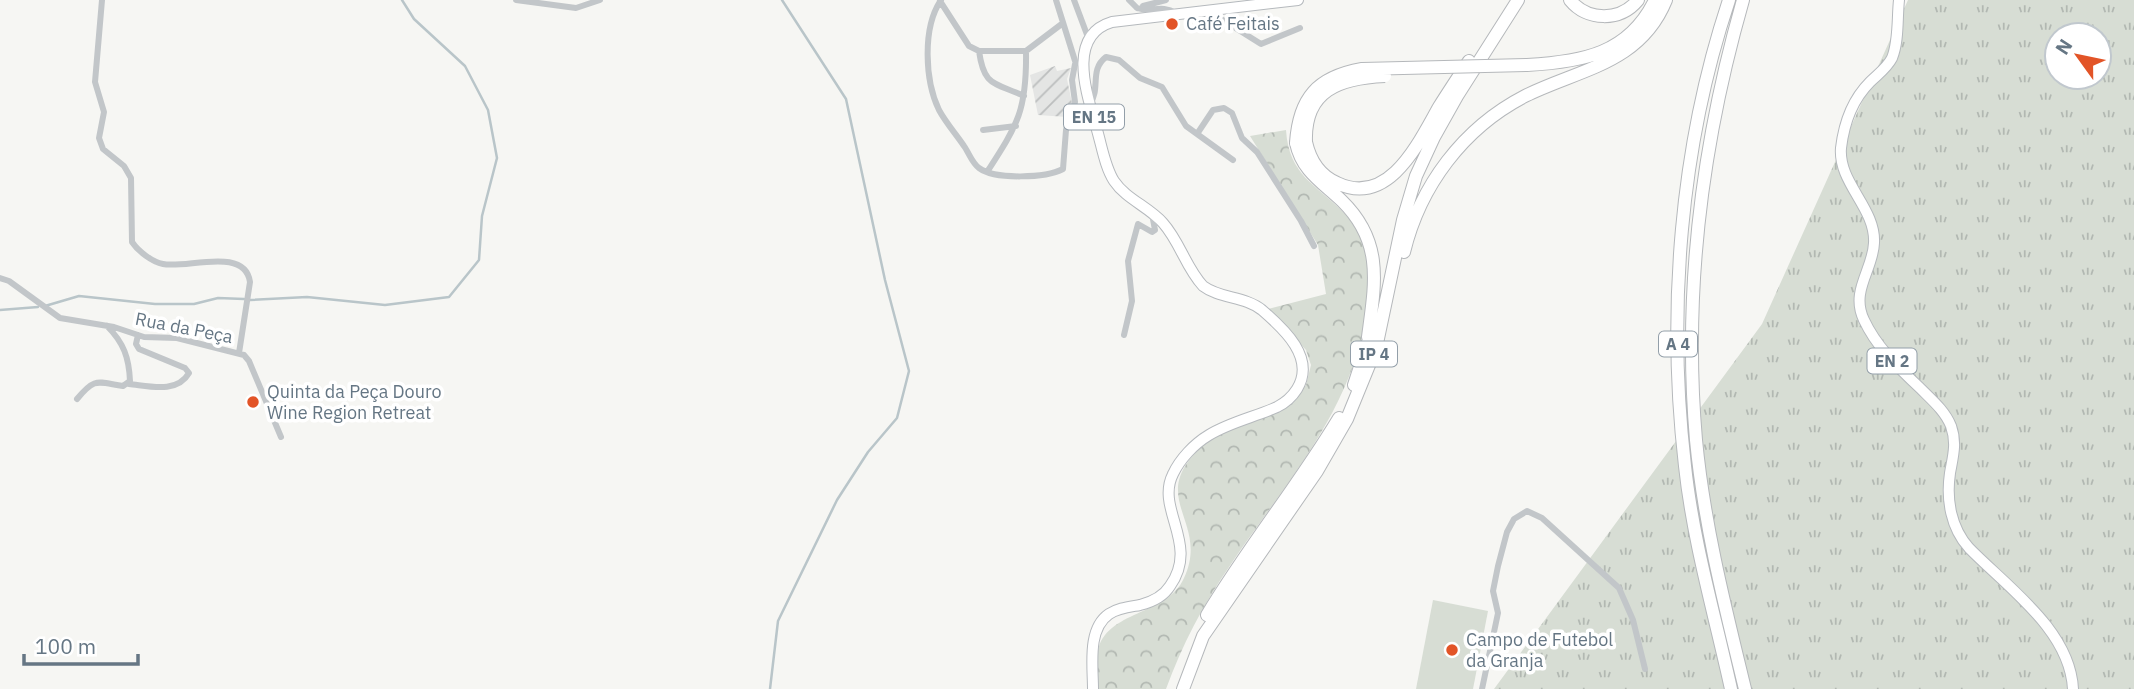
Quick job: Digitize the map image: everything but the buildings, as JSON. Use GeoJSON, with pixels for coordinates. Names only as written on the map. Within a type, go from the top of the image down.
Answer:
{"type":"FeatureCollection","features":[{"type":"Feature","properties":{"kind":"highway"},"geometry":{"type":"LineString","coordinates":[[1570,0],[1581,10],[1605,17],[1619,14],[1638,0]]}},
{"type":"Feature","properties":{"kind":"highway"},"geometry":{"type":"LineString","coordinates":[[1525,69],[1596,56],[1621,41],[1641,24],[1655,0]]}},
{"type":"Feature","properties":{"kind":"highway"},"geometry":{"type":"LineString","coordinates":[[1236,586],[1309,490],[1348,430],[1379,353],[1409,232],[1430,184],[1443,166],[1462,143],[1494,116],[1522,98],[1620,57],[1648,30],[1666,0]]}},
{"type":"Feature","properties":{"kind":"highway","name":"A 4"},"geometry":{"type":"LineString","coordinates":[[1730,0],[1717,39],[1697,125],[1685,212],[1678,295],[1678,375],[1685,467],[1699,547],[1731,689]]}},
{"type":"Feature","properties":{"kind":"highway","name":"A 4"},"geometry":{"type":"LineString","coordinates":[[1743,0],[1712,125],[1697,220],[1692,372],[1696,440],[1705,506],[1745,689]]}},
{"type":"Feature","properties":{"kind":"highway"},"geometry":{"type":"LineString","coordinates":[[1301,142],[1318,170],[1346,187],[1374,185],[1395,174],[1408,159],[1443,101],[1512,2]]}},
{"type":"Feature","properties":{"kind":"highway","name":"IP 4"},"geometry":{"type":"LineString","coordinates":[[1175,689],[1197,633],[1239,564],[1316,456],[1340,417],[1379,309],[1393,226],[1409,177],[1446,104],[1512,2]]}},
{"type":"Feature","properties":{"kind":"highway","name":"IP 4"},"geometry":{"type":"LineString","coordinates":[[1183,689],[1203,636],[1317,471],[1347,419],[1376,348],[1403,220],[1416,176],[1446,116],[1512,2]]}},
{"type":"Feature","properties":{"kind":"highway"},"geometry":{"type":"LineString","coordinates":[[1367,347],[1376,285],[1372,252],[1366,232],[1356,217],[1341,200],[1312,176],[1303,163],[1300,112],[1310,95],[1323,82],[1345,72],[1362,69],[1573,69],[1597,63],[1627,49]]}},
{"type":"Feature","properties":{"kind":"main road"},"geometry":{"type":"LineString","coordinates":[[1089,40],[1096,30],[1108,23],[1298,0]]}},
{"type":"Feature","properties":{"kind":"main road","name":"EN 2"},"geometry":{"type":"LineString","coordinates":[[1899,0],[1892,56],[1852,106],[1841,150],[1844,169],[1873,232],[1873,249],[1860,291],[1861,312],[1883,351],[1940,408],[1950,423],[1955,444],[1950,499],[1958,534],[2051,631],[2066,656],[2073,689]]}},
{"type":"Feature","properties":{"kind":"main road","name":"EN 15"},"geometry":{"type":"LineString","coordinates":[[1089,40],[1079,66],[1112,177],[1121,189],[1151,212],[1173,236],[1203,286],[1215,293],[1254,305],[1280,329],[1301,356],[1303,368],[1299,385],[1288,400],[1205,437],[1177,468],[1170,479],[1168,496],[1181,540],[1177,574],[1170,587],[1159,597],[1144,604],[1117,610],[1103,620],[1093,644],[1093,689]]}},
{"type":"Feature","properties":{"kind":"street"},"geometry":{"type":"LineString","coordinates":[[102,0],[95,82],[104,112],[99,138],[103,149],[124,166],[131,178],[131,239],[138,249],[162,264],[184,265],[212,260],[233,263],[246,271],[250,285],[239,353]]}},
{"type":"Feature","properties":{"kind":"street"},"geometry":{"type":"LineString","coordinates":[[516,0],[576,8],[600,0]]}},
{"type":"Feature","properties":{"kind":"street"},"geometry":{"type":"LineString","coordinates":[[940,0],[969,46],[979,51],[1026,51],[1063,23]]}},
{"type":"Feature","properties":{"kind":"street"},"geometry":{"type":"LineString","coordinates":[[940,0],[935,10],[928,53],[929,72],[937,104],[975,163],[987,172],[1008,177],[1057,172],[1063,169],[1066,130],[1075,106],[1072,80],[1079,66],[1056,0]]}},
{"type":"Feature","properties":{"kind":"street"},"geometry":{"type":"LineString","coordinates":[[1074,0],[1089,40]]}},
{"type":"Feature","properties":{"kind":"street"},"geometry":{"type":"LineString","coordinates":[[1129,0],[1137,8],[1165,8],[1178,14]]}},
{"type":"Feature","properties":{"kind":"street"},"geometry":{"type":"LineString","coordinates":[[1137,8],[1166,0]]}},
{"type":"Feature","properties":{"kind":"street"},"geometry":{"type":"LineString","coordinates":[[1209,10],[1261,44],[1300,28]]}},
{"type":"Feature","properties":{"kind":"street"},"geometry":{"type":"LineString","coordinates":[[979,51],[982,71],[986,78],[1024,96]]}},
{"type":"Feature","properties":{"kind":"street"},"geometry":{"type":"LineString","coordinates":[[987,172],[1016,126],[1024,96],[1026,51]]}},
{"type":"Feature","properties":{"kind":"street"},"geometry":{"type":"LineString","coordinates":[[1090,104],[1096,93],[1097,68],[1103,59],[1112,57],[1140,78],[1162,87],[1184,123],[1233,160]]}},
{"type":"Feature","properties":{"kind":"street"},"geometry":{"type":"LineString","coordinates":[[1197,134],[1213,110],[1221,108],[1229,111],[1242,138],[1257,152],[1314,246]]}},
{"type":"Feature","properties":{"kind":"street"},"geometry":{"type":"LineString","coordinates":[[983,130],[1016,126]]}},
{"type":"Feature","properties":{"kind":"street"},"geometry":{"type":"LineString","coordinates":[[1124,335],[1132,301],[1128,263],[1138,224],[1152,232],[1155,230],[1151,212]]}},
{"type":"Feature","properties":{"kind":"street","name":"Rua da Peça"},"geometry":{"type":"LineString","coordinates":[[0,278],[9,281],[57,316],[105,325],[137,339],[177,338],[239,353],[249,361],[281,437]]}},
{"type":"Feature","properties":{"kind":"street"},"geometry":{"type":"LineString","coordinates":[[105,325],[119,338],[125,350],[129,384]]}},
{"type":"Feature","properties":{"kind":"street"},"geometry":{"type":"LineString","coordinates":[[78,399],[89,386],[97,382],[123,386],[174,386],[182,382],[189,373],[186,368],[140,350],[137,339],[125,350]]}},
{"type":"Feature","properties":{"kind":"street"},"geometry":{"type":"LineString","coordinates":[[1482,689],[1498,613],[1493,591],[1498,566],[1507,532],[1514,519],[1527,511],[1551,525],[1619,588],[1633,620],[1645,669]]}},
{"type":"Feature","properties":{"kind":"shaded area"},"geometry":{"type":"Polygon","coordinates":[[[1055,66],[1057,71],[1071,68],[1067,79],[1072,103],[1067,117],[1038,115],[1030,75],[1055,66]]]}},
{"type":"Feature","properties":{"kind":"green space"},"geometry":{"type":"Polygon","coordinates":[[[1908,0],[2134,0],[2134,689],[1494,689],[1762,324],[1908,0]]]}},
{"type":"Feature","properties":{"kind":"green space"},"geometry":{"type":"Polygon","coordinates":[[[1286,130],[1288,146],[1298,169],[1350,220],[1365,250],[1370,276],[1369,296],[1355,362],[1342,394],[1308,454],[1229,567],[1202,611],[1166,689],[1098,689],[1097,656],[1103,638],[1124,620],[1165,599],[1176,590],[1184,578],[1190,557],[1190,539],[1178,492],[1180,476],[1191,458],[1212,438],[1294,401],[1306,385],[1311,365],[1306,350],[1268,309],[1326,294],[1318,245],[1250,136],[1286,130]]]}},
{"type":"Feature","properties":{"kind":"green space","name":"Campo de Futebol da Granja"},"geometry":{"type":"Polygon","coordinates":[[[1433,600],[1488,611],[1473,689],[1416,689],[1433,600]]]}},
{"type":"Feature","properties":{"kind":"waterway"},"geometry":{"type":"LineString","coordinates":[[250,300],[307,297],[385,305],[449,297],[479,260],[482,216],[497,158],[488,110],[465,66],[414,19],[402,0]]}},
{"type":"Feature","properties":{"kind":"waterway"},"geometry":{"type":"LineString","coordinates":[[770,689],[778,621],[837,500],[868,452],[897,418],[909,371],[885,280],[846,99],[782,0]]}},
{"type":"Feature","properties":{"kind":"waterway"},"geometry":{"type":"LineString","coordinates":[[45,306],[79,296],[155,304],[194,304],[218,298],[244,299]]}},
{"type":"Feature","properties":{"kind":"waterway"},"geometry":{"type":"LineString","coordinates":[[0,310],[38,307]]}},
{"type":"Feature","properties":{"kind":"place","name":"Café Feitais"},"geometry":{"type":"Point","coordinates":[1172,24]}},
{"type":"Feature","properties":{"kind":"place","name":"Quinta da Peça Douro Wine Region Retreat"},"geometry":{"type":"Point","coordinates":[253,402]}},
{"type":"Feature","properties":{"kind":"place","name":"Campo de Futebol da Granja"},"geometry":{"type":"Point","coordinates":[1452,650]}}]}
